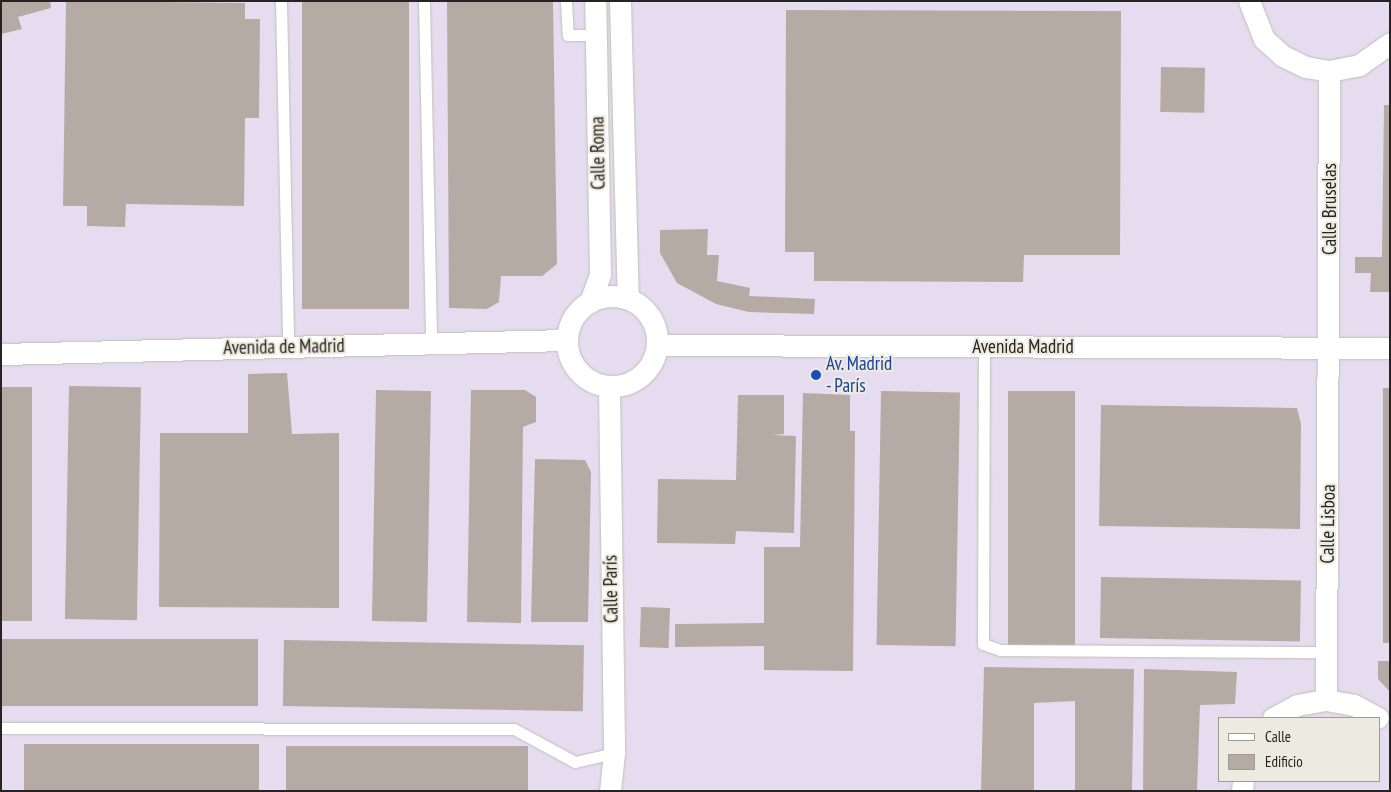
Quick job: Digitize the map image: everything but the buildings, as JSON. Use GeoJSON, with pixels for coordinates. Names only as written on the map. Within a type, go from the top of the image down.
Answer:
{"type":"FeatureCollection","features":[{"type":"Feature","properties":{"kind":"street","name":"Calle Roma"},"geometry":{"type":"LineString","coordinates":[[590,302],[600,274],[595,1]]}},
{"type":"Feature","properties":{"kind":"street","name":"Calle Roma"},"geometry":{"type":"LineString","coordinates":[[620,1],[628,298]]}},
{"type":"Feature","properties":{"kind":"street"},"geometry":{"type":"LineString","coordinates":[[1249,1],[1264,39],[1283,56],[1306,67],[1329,71],[1359,65],[1390,43]]}},
{"type":"Feature","properties":{"kind":"street","name":"Calle Bruselas"},"geometry":{"type":"LineString","coordinates":[[1329,71],[1331,348]]}},
{"type":"Feature","properties":{"kind":"street"},"geometry":{"type":"LineString","coordinates":[[602,296],[628,298],[650,317],[657,345],[648,369],[632,382],[609,387],[578,372],[566,340],[573,316],[590,302],[602,296]]}},
{"type":"Feature","properties":{"kind":"street","name":"Avenida de Madrid"},"geometry":{"type":"LineString","coordinates":[[1,354],[566,340]]}},
{"type":"Feature","properties":{"kind":"street","name":"Avenida Madrid"},"geometry":{"type":"LineString","coordinates":[[657,345],[1390,348]]}},
{"type":"Feature","properties":{"kind":"street","name":"Calle Lisboa"},"geometry":{"type":"LineString","coordinates":[[1326,700],[1331,348]]}},
{"type":"Feature","properties":{"kind":"street","name":"Calle París"},"geometry":{"type":"LineString","coordinates":[[609,387],[614,753],[610,791]]}},
{"type":"Feature","properties":{"kind":"street"},"geometry":{"type":"LineString","coordinates":[[1275,717],[1297,705],[1326,700],[1354,705],[1375,717]]}},
{"type":"Feature","properties":{"kind":"street"},"geometry":{"type":"LineString","coordinates":[[1381,721],[1390,731]]}},
{"type":"Feature","properties":{"kind":"lane"},"geometry":{"type":"LineString","coordinates":[[281,1],[288,347]]}},
{"type":"Feature","properties":{"kind":"lane"},"geometry":{"type":"LineString","coordinates":[[424,1],[431,343]]}},
{"type":"Feature","properties":{"kind":"lane"},"geometry":{"type":"LineString","coordinates":[[566,1],[568,35],[595,35]]}},
{"type":"Feature","properties":{"kind":"lane"},"geometry":{"type":"LineString","coordinates":[[984,346],[983,644],[1000,650],[1326,652]]}},
{"type":"Feature","properties":{"kind":"lane"},"geometry":{"type":"LineString","coordinates":[[1,728],[514,729],[575,762],[614,753]]}},
{"type":"Feature","properties":{"kind":"shaded area"},"geometry":{"type":"Polygon","coordinates":[[[1,1],[1390,1],[1390,791],[1,791],[1,1]]]}},
{"type":"Feature","properties":{"kind":"place","name":"Av. Madrid - París"},"geometry":{"type":"Point","coordinates":[816,375]}}]}
